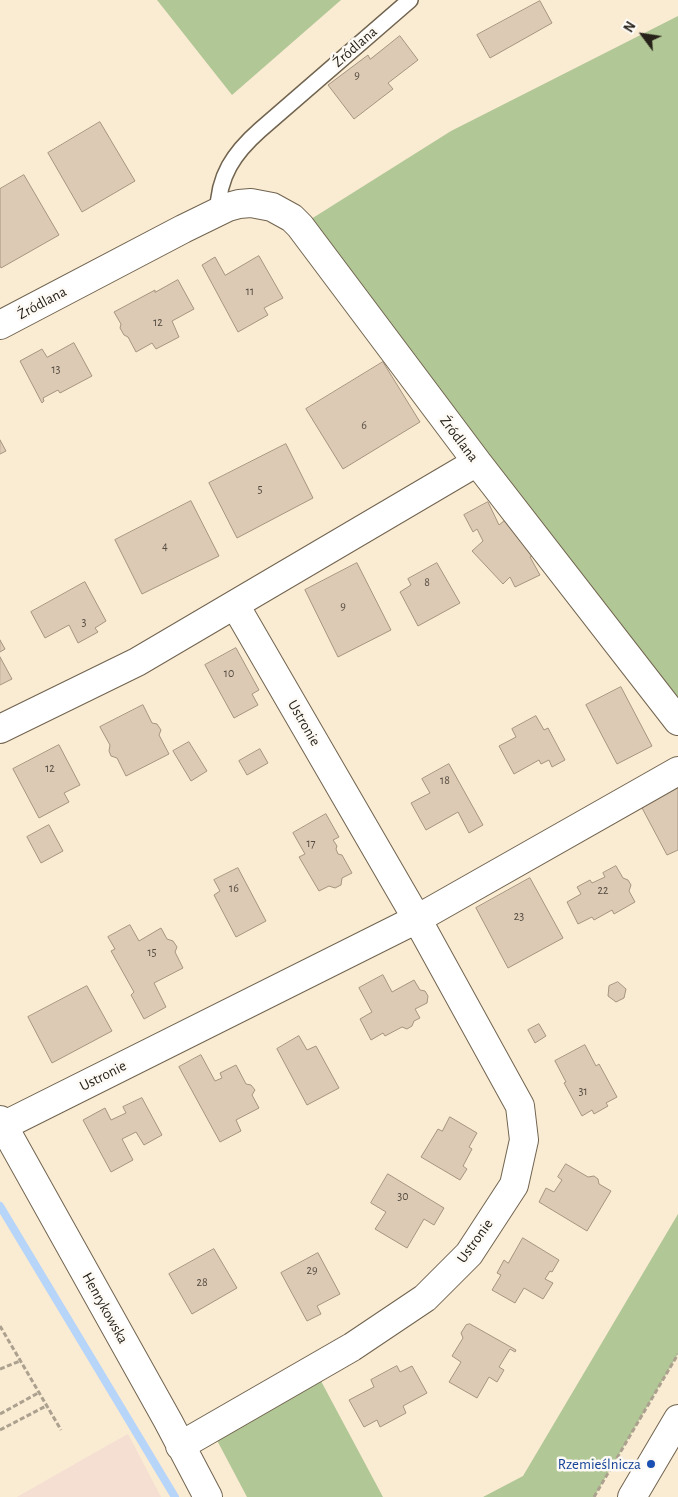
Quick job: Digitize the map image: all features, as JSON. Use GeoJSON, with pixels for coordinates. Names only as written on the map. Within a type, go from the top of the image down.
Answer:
{"type":"FeatureCollection","features":[{"type":"Feature","properties":{"kind":"street","name":"Źródlana"},"geometry":{"type":"LineString","coordinates":[[0,325],[183,229],[239,204],[251,203],[272,207],[292,218],[477,462],[678,720]]}},
{"type":"Feature","properties":{"kind":"street"},"geometry":{"type":"LineString","coordinates":[[0,729],[137,662],[477,462]]}},
{"type":"Feature","properties":{"kind":"street","name":"Ustronie"},"geometry":{"type":"LineString","coordinates":[[180,1446],[352,1347],[425,1298],[468,1254],[514,1184],[524,1140],[520,1106],[417,919],[235,605]]}},
{"type":"Feature","properties":{"kind":"street","name":"Ustronie"},"geometry":{"type":"LineString","coordinates":[[2,1123],[417,919],[678,771]]}},
{"type":"Feature","properties":{"kind":"street","name":"Henrykowska"},"geometry":{"type":"LineString","coordinates":[[2,1123],[168,1421],[208,1497]]}},
{"type":"Feature","properties":{"kind":"street"},"geometry":{"type":"LineString","coordinates":[[632,1497],[678,1419]]}},
{"type":"Feature","properties":{"kind":"lane","name":"Źródlana"},"geometry":{"type":"LineString","coordinates":[[218,212],[221,182],[231,162],[243,146],[410,0]]}},
{"type":"Feature","properties":{"kind":"path"},"geometry":{"type":"LineString","coordinates":[[0,1326],[61,1430]]}},
{"type":"Feature","properties":{"kind":"path"},"geometry":{"type":"LineString","coordinates":[[594,1497],[678,1354]]}},
{"type":"Feature","properties":{"kind":"path"},"geometry":{"type":"LineString","coordinates":[[0,1369],[20,1361]]}},
{"type":"Feature","properties":{"kind":"path"},"geometry":{"type":"LineString","coordinates":[[0,1414],[38,1393]]}},
{"type":"Feature","properties":{"kind":"path"},"geometry":{"type":"LineString","coordinates":[[0,1430],[46,1406]]}},
{"type":"Feature","properties":{"kind":"shaded area"},"geometry":{"type":"Polygon","coordinates":[[[128,1434],[161,1497],[17,1497],[96,1452],[128,1434]]]}},
{"type":"Feature","properties":{"kind":"green space"},"geometry":{"type":"Polygon","coordinates":[[[157,0],[341,0],[232,95],[157,0]]]}},
{"type":"Feature","properties":{"kind":"green space"},"geometry":{"type":"Polygon","coordinates":[[[678,16],[678,720],[300,226],[451,131],[678,16]]]}},
{"type":"Feature","properties":{"kind":"green space"},"geometry":{"type":"Polygon","coordinates":[[[678,1214],[678,1354],[594,1497],[483,1497],[523,1476],[678,1214]]]}},
{"type":"Feature","properties":{"kind":"green space"},"geometry":{"type":"Polygon","coordinates":[[[314,1368],[383,1497],[247,1497],[211,1429],[314,1368]]]}},
{"type":"Feature","properties":{"kind":"building"},"geometry":{"type":"Polygon","coordinates":[[[540,1],[552,23],[490,58],[477,35],[540,1]]]}},
{"type":"Feature","properties":{"kind":"building"},"geometry":{"type":"Polygon","coordinates":[[[400,36],[418,60],[388,83],[393,89],[354,119],[328,85],[368,55],[370,59],[400,36]]]}},
{"type":"Feature","properties":{"kind":"building"},"geometry":{"type":"Polygon","coordinates":[[[100,122],[135,181],[82,212],[48,153],[100,122]]]}},
{"type":"Feature","properties":{"kind":"building"},"geometry":{"type":"Polygon","coordinates":[[[24,175],[59,235],[1,268],[0,189],[24,175]]]}},
{"type":"Feature","properties":{"kind":"building"},"geometry":{"type":"Polygon","coordinates":[[[259,256],[283,298],[264,308],[268,315],[238,332],[202,265],[215,257],[225,275],[259,256]]]}},
{"type":"Feature","properties":{"kind":"building"},"geometry":{"type":"Polygon","coordinates":[[[178,280],[194,309],[172,321],[179,337],[156,349],[152,343],[136,352],[128,337],[124,335],[120,328],[121,324],[114,312],[178,280]]]}},
{"type":"Feature","properties":{"kind":"building"},"geometry":{"type":"Polygon","coordinates":[[[74,343],[92,376],[60,393],[58,390],[43,398],[44,401],[42,403],[20,361],[42,349],[47,357],[74,343]]]}},
{"type":"Feature","properties":{"kind":"building"},"geometry":{"type":"Polygon","coordinates":[[[383,362],[420,422],[343,469],[306,409],[383,362]]]}},
{"type":"Feature","properties":{"kind":"building"},"geometry":{"type":"Polygon","coordinates":[[[0,440],[6,451],[0,454],[0,440]]]}},
{"type":"Feature","properties":{"kind":"building"},"geometry":{"type":"Polygon","coordinates":[[[286,444],[313,498],[237,538],[209,483],[286,444]]]}},
{"type":"Feature","properties":{"kind":"building"},"geometry":{"type":"Polygon","coordinates":[[[191,501],[219,556],[142,594],[115,540],[191,501]]]}},
{"type":"Feature","properties":{"kind":"building"},"geometry":{"type":"Polygon","coordinates":[[[488,502],[499,525],[505,520],[536,553],[530,557],[540,575],[515,587],[510,577],[503,584],[472,551],[483,541],[477,529],[473,532],[464,515],[488,502]]]}},
{"type":"Feature","properties":{"kind":"building"},"geometry":{"type":"Polygon","coordinates":[[[357,563],[391,630],[338,657],[305,590],[357,563]]]}},
{"type":"Feature","properties":{"kind":"building"},"geometry":{"type":"Polygon","coordinates":[[[437,563],[460,603],[418,626],[400,592],[411,585],[408,579],[437,563]]]}},
{"type":"Feature","properties":{"kind":"building"},"geometry":{"type":"Polygon","coordinates":[[[85,582],[106,621],[95,628],[98,632],[78,643],[69,625],[45,638],[31,612],[85,582]]]}},
{"type":"Feature","properties":{"kind":"building"},"geometry":{"type":"Polygon","coordinates":[[[0,640],[5,649],[0,652],[0,640]]]}},
{"type":"Feature","properties":{"kind":"building"},"geometry":{"type":"Polygon","coordinates":[[[236,648],[259,690],[252,694],[258,705],[234,718],[205,665],[236,648]]]}},
{"type":"Feature","properties":{"kind":"building"},"geometry":{"type":"Polygon","coordinates":[[[0,657],[12,679],[0,685],[0,657]]]}},
{"type":"Feature","properties":{"kind":"building"},"geometry":{"type":"Polygon","coordinates":[[[621,687],[652,746],[617,764],[586,705],[621,687]]]}},
{"type":"Feature","properties":{"kind":"building"},"geometry":{"type":"Polygon","coordinates":[[[143,705],[152,723],[157,724],[161,730],[159,735],[169,754],[126,776],[117,758],[111,756],[109,751],[110,745],[100,727],[143,705]]]}},
{"type":"Feature","properties":{"kind":"building"},"geometry":{"type":"Polygon","coordinates":[[[536,716],[544,730],[548,728],[565,760],[552,767],[549,760],[541,764],[539,760],[514,774],[499,746],[516,737],[512,729],[536,716]]]}},
{"type":"Feature","properties":{"kind":"building"},"geometry":{"type":"Polygon","coordinates":[[[189,742],[207,771],[191,781],[173,751],[189,742]]]}},
{"type":"Feature","properties":{"kind":"building"},"geometry":{"type":"Polygon","coordinates":[[[59,745],[80,785],[64,793],[69,802],[39,818],[13,769],[59,745]]]}},
{"type":"Feature","properties":{"kind":"building"},"geometry":{"type":"Polygon","coordinates":[[[260,749],[268,763],[247,775],[239,761],[260,749]]]}},
{"type":"Feature","properties":{"kind":"building"},"geometry":{"type":"Polygon","coordinates":[[[449,764],[483,825],[469,833],[458,812],[426,830],[411,803],[430,793],[422,779],[449,764]]]}},
{"type":"Feature","properties":{"kind":"building"},"geometry":{"type":"Polygon","coordinates":[[[678,787],[678,850],[667,855],[641,806],[678,787]]]}},
{"type":"Feature","properties":{"kind":"building"},"geometry":{"type":"Polygon","coordinates":[[[326,814],[339,837],[333,840],[337,846],[338,854],[342,855],[352,873],[342,878],[341,885],[335,888],[329,886],[319,891],[299,857],[305,854],[293,833],[326,814]]]}},
{"type":"Feature","properties":{"kind":"building"},"geometry":{"type":"Polygon","coordinates":[[[49,825],[63,851],[41,863],[27,837],[49,825]]]}},
{"type":"Feature","properties":{"kind":"building"},"geometry":{"type":"Polygon","coordinates":[[[616,866],[623,878],[628,880],[631,885],[629,891],[635,902],[614,914],[612,910],[594,920],[592,917],[578,924],[567,902],[581,894],[577,887],[590,880],[592,883],[605,877],[603,873],[616,866]]]}},
{"type":"Feature","properties":{"kind":"building"},"geometry":{"type":"Polygon","coordinates":[[[238,868],[266,921],[236,937],[214,895],[220,891],[214,880],[238,868]]]}},
{"type":"Feature","properties":{"kind":"building"},"geometry":{"type":"Polygon","coordinates":[[[530,878],[563,938],[508,968],[476,908],[530,878]]]}},
{"type":"Feature","properties":{"kind":"building"},"geometry":{"type":"Polygon","coordinates":[[[130,925],[139,941],[161,928],[167,939],[173,941],[177,947],[175,952],[183,968],[154,983],[166,1007],[144,1019],[131,995],[134,992],[111,951],[115,949],[108,937],[130,925]]]}},
{"type":"Feature","properties":{"kind":"building"},"geometry":{"type":"Polygon","coordinates":[[[383,975],[392,992],[414,980],[420,990],[425,991],[428,996],[427,1003],[415,1009],[420,1018],[414,1021],[412,1026],[407,1029],[402,1027],[385,1036],[383,1033],[371,1040],[360,1019],[372,1012],[359,988],[383,975]]]}},
{"type":"Feature","properties":{"kind":"building"},"geometry":{"type":"Polygon","coordinates":[[[618,982],[626,989],[624,998],[616,1002],[608,996],[609,986],[618,982]]]}},
{"type":"Feature","properties":{"kind":"building"},"geometry":{"type":"Polygon","coordinates":[[[87,986],[112,1031],[52,1063],[28,1017],[87,986]]]}},
{"type":"Feature","properties":{"kind":"building"},"geometry":{"type":"Polygon","coordinates":[[[539,1024],[546,1036],[535,1043],[528,1030],[539,1024]]]}},
{"type":"Feature","properties":{"kind":"building"},"geometry":{"type":"Polygon","coordinates":[[[299,1036],[307,1050],[316,1046],[339,1088],[307,1105],[277,1049],[299,1036]]]}},
{"type":"Feature","properties":{"kind":"building"},"geometry":{"type":"Polygon","coordinates":[[[585,1045],[596,1066],[599,1064],[617,1097],[606,1103],[608,1106],[594,1114],[592,1110],[582,1116],[564,1083],[566,1082],[555,1061],[585,1045]]]}},
{"type":"Feature","properties":{"kind":"building"},"geometry":{"type":"Polygon","coordinates":[[[201,1055],[215,1081],[222,1078],[220,1073],[236,1065],[246,1084],[251,1085],[255,1090],[252,1095],[259,1108],[236,1120],[241,1131],[220,1142],[179,1067],[201,1055]]]}},
{"type":"Feature","properties":{"kind":"building"},"geometry":{"type":"Polygon","coordinates":[[[142,1098],[162,1135],[144,1145],[136,1132],[122,1139],[133,1160],[111,1172],[83,1120],[105,1108],[111,1120],[126,1113],[123,1107],[142,1098]]]}},
{"type":"Feature","properties":{"kind":"building"},"geometry":{"type":"Polygon","coordinates":[[[450,1117],[477,1133],[469,1147],[472,1149],[463,1166],[467,1169],[460,1180],[421,1157],[438,1129],[442,1131],[450,1117]]]}},
{"type":"Feature","properties":{"kind":"building"},"geometry":{"type":"Polygon","coordinates":[[[566,1164],[588,1177],[594,1176],[598,1179],[599,1184],[611,1191],[587,1231],[539,1202],[546,1188],[554,1192],[562,1180],[558,1177],[566,1164]]]}},
{"type":"Feature","properties":{"kind":"building"},"geometry":{"type":"Polygon","coordinates":[[[388,1174],[444,1208],[434,1225],[424,1219],[407,1248],[375,1229],[386,1212],[371,1203],[388,1174]]]}},
{"type":"Feature","properties":{"kind":"building"},"geometry":{"type":"Polygon","coordinates":[[[523,1238],[559,1260],[545,1279],[553,1283],[543,1299],[524,1288],[515,1303],[492,1290],[501,1275],[497,1273],[504,1260],[508,1263],[523,1238]]]}},
{"type":"Feature","properties":{"kind":"building"},"geometry":{"type":"Polygon","coordinates":[[[214,1249],[237,1288],[192,1314],[169,1274],[214,1249]]]}},
{"type":"Feature","properties":{"kind":"building"},"geometry":{"type":"Polygon","coordinates":[[[318,1253],[340,1294],[317,1306],[321,1314],[307,1321],[281,1273],[318,1253]]]}},
{"type":"Feature","properties":{"kind":"building"},"geometry":{"type":"Polygon","coordinates":[[[470,1324],[516,1350],[515,1352],[510,1349],[499,1367],[504,1370],[497,1382],[489,1377],[477,1398],[449,1382],[461,1362],[452,1356],[463,1338],[461,1333],[466,1325],[470,1324]]]}},
{"type":"Feature","properties":{"kind":"building"},"geometry":{"type":"Polygon","coordinates":[[[397,1366],[400,1372],[412,1366],[427,1393],[403,1406],[406,1413],[380,1427],[377,1420],[364,1427],[349,1400],[374,1387],[371,1380],[397,1366]]]}},
{"type":"Feature","properties":{"kind":"waterway"},"geometry":{"type":"LineString","coordinates":[[0,1206],[175,1497]]}},
{"type":"Feature","properties":{"kind":"place","name":"Rzemieślnicza"},"geometry":{"type":"Point","coordinates":[651,1464]}}]}
